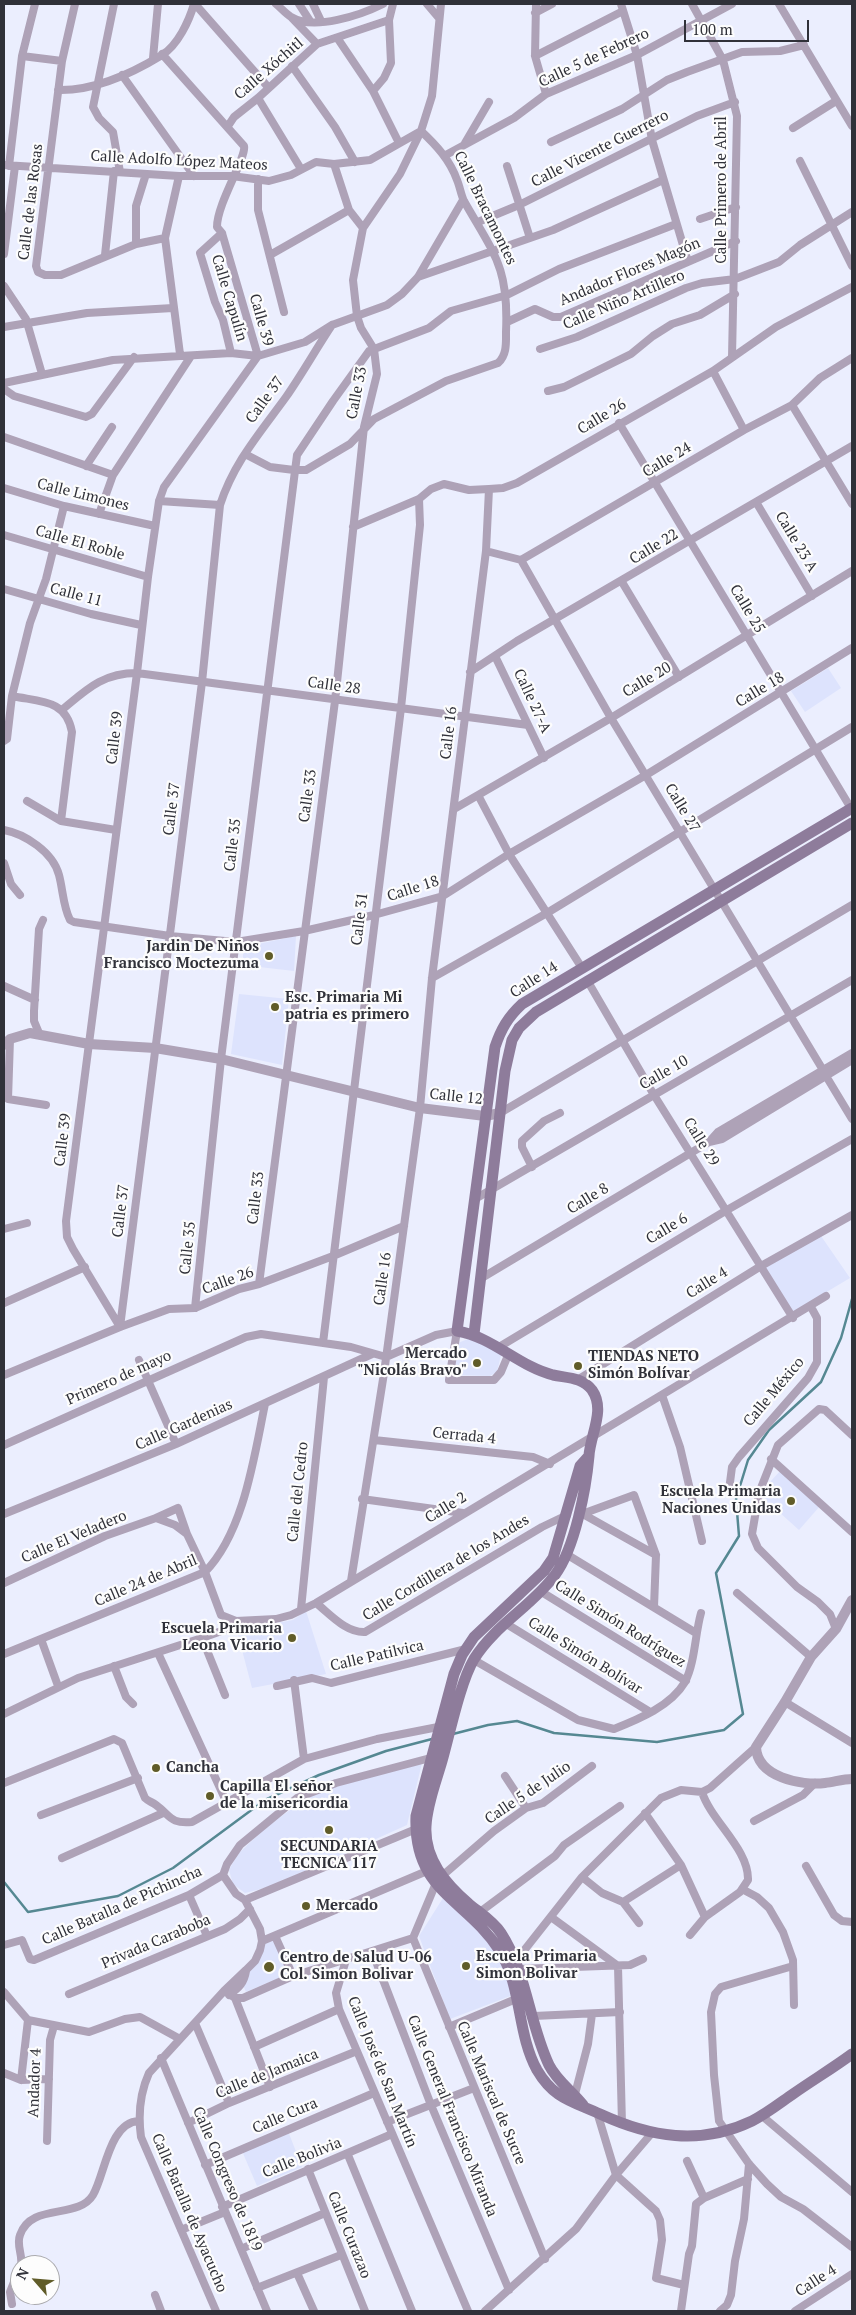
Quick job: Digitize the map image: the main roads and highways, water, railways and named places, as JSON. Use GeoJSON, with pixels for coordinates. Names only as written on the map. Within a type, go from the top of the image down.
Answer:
{"type":"FeatureCollection","features":[{"type":"Feature","properties":{"kind":"main road","name":"Calle 14"},"geometry":{"type":"LineString","coordinates":[[852,809],[522,1004],[510,1015],[501,1030],[496,1047],[485,1116],[457,1331],[474,1334],[508,1053],[519,1028],[536,1012],[587,980],[852,823]]}},
{"type":"Feature","properties":{"kind":"main road"},"geometry":{"type":"LineString","coordinates":[[474,1334],[537,1369],[579,1379],[596,1396],[598,1411],[580,1513],[566,1554],[554,1577],[505,1623],[474,1660],[431,1758],[416,1816],[439,1880],[500,1952],[509,1971],[537,2069],[555,2092],[622,2124],[652,2134],[683,2136],[721,2132],[761,2115],[851,2057]]}},
{"type":"Feature","properties":{"kind":"main road"},"geometry":{"type":"LineString","coordinates":[[577,2101],[550,2066],[516,1966],[500,1932],[480,1912],[427,1871],[416,1839],[444,1755],[446,1725],[454,1674],[474,1637],[544,1572],[559,1544],[580,1466],[589,1456]]}},
{"type":"Feature","properties":{"kind":"waterway"},"geometry":{"type":"LineString","coordinates":[[453,1734],[488,1725],[517,1721],[554,1733],[657,1742],[724,1730],[743,1714],[716,1573],[739,1536],[736,1499],[748,1460],[769,1430],[821,1382],[841,1338],[852,1299]]}},
{"type":"Feature","properties":{"kind":"waterway"},"geometry":{"type":"LineString","coordinates":[[4,1882],[28,1912],[118,1896],[173,1868],[265,1800],[319,1775],[386,1751],[432,1739]]}},
{"type":"Feature","properties":{"kind":"place","name":"Jardin De Niños Francisco Moctezuma"},"geometry":{"type":"Point","coordinates":[269,956]}},
{"type":"Feature","properties":{"kind":"place","name":"Esc. Primaria Mi patria es primero"},"geometry":{"type":"Point","coordinates":[275,1007]}},
{"type":"Feature","properties":{"kind":"place","name":"Mercado \"Nicolás Bravo\""},"geometry":{"type":"Point","coordinates":[477,1363]}},
{"type":"Feature","properties":{"kind":"place","name":"TIENDAS NETO Simón Bolívar"},"geometry":{"type":"Point","coordinates":[578,1366]}},
{"type":"Feature","properties":{"kind":"place","name":"Escuela Primaria Naciones Unidas"},"geometry":{"type":"Point","coordinates":[791,1501]}},
{"type":"Feature","properties":{"kind":"place","name":"Escuela Primaria Leona Vicario"},"geometry":{"type":"Point","coordinates":[292,1638]}},
{"type":"Feature","properties":{"kind":"place","name":"Cancha"},"geometry":{"type":"Point","coordinates":[156,1768]}},
{"type":"Feature","properties":{"kind":"place","name":"Capilla El señor de la misericordia"},"geometry":{"type":"Point","coordinates":[210,1796]}},
{"type":"Feature","properties":{"kind":"place","name":"SECUNDARIA TECNICA 117"},"geometry":{"type":"Point","coordinates":[329,1830]}},
{"type":"Feature","properties":{"kind":"place","name":"Mercado"},"geometry":{"type":"Point","coordinates":[306,1906]}},
{"type":"Feature","properties":{"kind":"place","name":"Escuela Primaria Simon Bolivar"},"geometry":{"type":"Point","coordinates":[466,1966]}},
{"type":"Feature","properties":{"kind":"place","name":"Centro de Salud U-06 Col. Simon Bolivar"},"geometry":{"type":"Point","coordinates":[269,1967]}}]}
